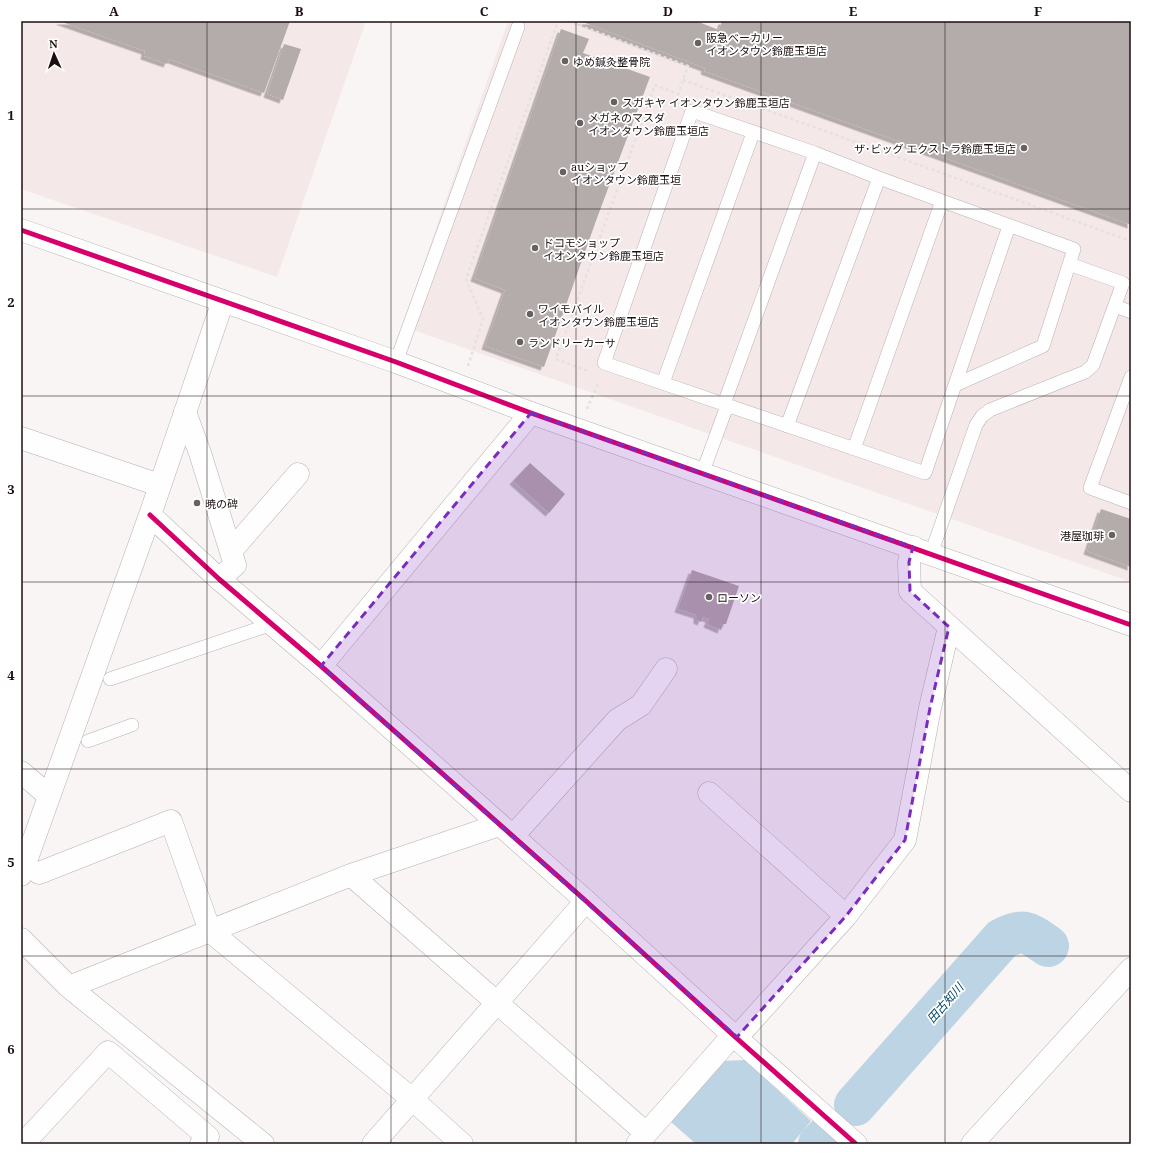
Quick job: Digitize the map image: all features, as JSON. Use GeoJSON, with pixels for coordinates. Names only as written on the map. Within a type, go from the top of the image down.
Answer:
{"type":"FeatureCollection","features":[{"type":"Feature","properties":{"kind":"street"},"geometry":{"type":"LineString","coordinates":[[21,230],[396,362],[578,430],[1131,624]]}},
{"type":"Feature","properties":{"kind":"street"},"geometry":{"type":"LineString","coordinates":[[30,874],[50,796],[150,515],[223,301]]}},
{"type":"Feature","properties":{"kind":"street"},"geometry":{"type":"LineString","coordinates":[[185,412],[200,453],[235,565],[219,579]]}},
{"type":"Feature","properties":{"kind":"street"},"geometry":{"type":"LineString","coordinates":[[321,666],[531,413]]}},
{"type":"Feature","properties":{"kind":"street"},"geometry":{"type":"LineString","coordinates":[[21,438],[159,485]]}},
{"type":"Feature","properties":{"kind":"street"},"geometry":{"type":"LineString","coordinates":[[231,551],[298,474]]}},
{"type":"Feature","properties":{"kind":"street"},"geometry":{"type":"LineString","coordinates":[[150,515],[219,579],[321,666],[506,830],[856,1144]]}},
{"type":"Feature","properties":{"kind":"street"},"geometry":{"type":"LineString","coordinates":[[922,551],[909,562],[910,591],[1131,792]]}},
{"type":"Feature","properties":{"kind":"street"},"geometry":{"type":"LineString","coordinates":[[351,876],[496,1003],[641,1139],[846,916],[905,840],[930,708],[949,627]]}},
{"type":"Feature","properties":{"kind":"street"},"geometry":{"type":"LineString","coordinates":[[69,987],[351,876],[506,830],[617,720],[641,705],[666,669]]}},
{"type":"Feature","properties":{"kind":"street"},"geometry":{"type":"LineString","coordinates":[[21,772],[50,796]]}},
{"type":"Feature","properties":{"kind":"street"},"geometry":{"type":"LineString","coordinates":[[709,793],[846,916]]}},
{"type":"Feature","properties":{"kind":"street"},"geometry":{"type":"LineString","coordinates":[[30,874],[171,822],[210,931],[412,1100],[462,1144]]}},
{"type":"Feature","properties":{"kind":"street"},"geometry":{"type":"LineString","coordinates":[[373,1144],[586,901]]}},
{"type":"Feature","properties":{"kind":"street"},"geometry":{"type":"LineString","coordinates":[[21,939],[69,987],[263,1144]]}},
{"type":"Feature","properties":{"kind":"street"},"geometry":{"type":"LineString","coordinates":[[972,1144],[1131,969]]}},
{"type":"Feature","properties":{"kind":"street"},"geometry":{"type":"LineString","coordinates":[[23,1144],[108,1052],[208,1137],[202,1144]]}},
{"type":"Feature","properties":{"kind":"lane"},"geometry":{"type":"LineString","coordinates":[[396,362],[518,27]]}},
{"type":"Feature","properties":{"kind":"lane"},"geometry":{"type":"LineString","coordinates":[[955,385],[1043,346],[1074,249],[815,153],[692,111],[604,363],[925,474],[955,385],[1009,226]]}},
{"type":"Feature","properties":{"kind":"lane"},"geometry":{"type":"LineString","coordinates":[[663,383],[753,133]]}},
{"type":"Feature","properties":{"kind":"lane"},"geometry":{"type":"LineString","coordinates":[[702,474],[725,405],[815,153]]}},
{"type":"Feature","properties":{"kind":"lane"},"geometry":{"type":"LineString","coordinates":[[787,426],[879,178]]}},
{"type":"Feature","properties":{"kind":"lane"},"geometry":{"type":"LineString","coordinates":[[854,449],[942,201]]}},
{"type":"Feature","properties":{"kind":"lane"},"geometry":{"type":"LineString","coordinates":[[922,551],[976,425],[982,416],[990,410],[1085,372],[1093,365],[1124,283],[1069,264]]}},
{"type":"Feature","properties":{"kind":"lane"},"geometry":{"type":"LineString","coordinates":[[1115,306],[1131,312]]}},
{"type":"Feature","properties":{"kind":"lane"},"geometry":{"type":"LineString","coordinates":[[1131,378],[1090,488],[1131,503]]}},
{"type":"Feature","properties":{"kind":"lane"},"geometry":{"type":"LineString","coordinates":[[110,679],[272,624]]}},
{"type":"Feature","properties":{"kind":"lane"},"geometry":{"type":"LineString","coordinates":[[88,741],[132,725]]}},
{"type":"Feature","properties":{"kind":"path"},"geometry":{"type":"LineString","coordinates":[[461,387],[483,319],[466,279],[558,21]]}},
{"type":"Feature","properties":{"kind":"path"},"geometry":{"type":"LineString","coordinates":[[568,21],[688,66],[678,94],[655,85],[556,359],[595,374]]}},
{"type":"Feature","properties":{"kind":"path"},"geometry":{"type":"LineString","coordinates":[[683,80],[1131,241]]}},
{"type":"Feature","properties":{"kind":"path"},"geometry":{"type":"LineString","coordinates":[[578,430],[601,376]]}},
{"type":"Feature","properties":{"kind":"highlighted area"},"geometry":{"type":"Polygon","coordinates":[[[531,413],[913,547],[909,562],[910,591],[949,627],[930,708],[905,840],[846,916],[737,1037],[321,666],[531,413]]]}},
{"type":"Feature","properties":{"kind":"shaded area"},"geometry":{"type":"Polygon","coordinates":[[[21,21],[366,21],[277,277],[21,189],[21,21]]]}},
{"type":"Feature","properties":{"kind":"shaded area"},"geometry":{"type":"Polygon","coordinates":[[[508,21],[1131,21],[1131,582],[402,326],[508,21]]]}},
{"type":"Feature","properties":{"kind":"water"},"geometry":{"type":"Polygon","coordinates":[[[745,1060],[811,1121],[792,1144],[696,1144],[671,1122],[723,1061],[745,1060]]]}},
{"type":"Feature","properties":{"kind":"building"},"geometry":{"type":"Polygon","coordinates":[[[59,21],[290,21],[264,93],[169,59],[167,64],[144,56],[145,51],[59,21]]]}},
{"type":"Feature","properties":{"kind":"building","name":"ザ･ビッグ エクストラ鈴鹿玉垣店"},"geometry":{"type":"Polygon","coordinates":[[[580,21],[696,21],[719,30],[722,21],[1131,21],[1131,225],[704,71],[705,68],[580,21]]]}},
{"type":"Feature","properties":{"kind":"building"},"geometry":{"type":"Polygon","coordinates":[[[561,29],[589,39],[583,53],[650,77],[597,218],[544,367],[485,346],[505,290],[474,278],[561,29]]]}},
{"type":"Feature","properties":{"kind":"building"},"geometry":{"type":"Polygon","coordinates":[[[284,44],[301,49],[283,100],[267,94],[284,44]]]}},
{"type":"Feature","properties":{"kind":"building"},"geometry":{"type":"Polygon","coordinates":[[[530,463],[565,494],[549,513],[513,481],[530,463]]]}},
{"type":"Feature","properties":{"kind":"building","name":"港屋珈琲"},"geometry":{"type":"Polygon","coordinates":[[[1101,509],[1131,519],[1131,567],[1087,551],[1101,509]]]}},
{"type":"Feature","properties":{"kind":"building","name":"ローソン"},"geometry":{"type":"Polygon","coordinates":[[[692,570],[739,586],[726,624],[723,624],[721,630],[707,624],[709,619],[703,617],[701,622],[697,620],[697,615],[678,609],[692,570]]]}},
{"type":"Feature","properties":{"kind":"waterway","name":"田古知川"},"geometry":{"type":"LineString","coordinates":[[855,1105],[1002,939],[1016,933],[1026,933],[1048,946]]}},
{"type":"Feature","properties":{"kind":"waterway","name":"田古知川"},"geometry":{"type":"LineString","coordinates":[[819,1144],[827,1136]]}},
{"type":"Feature","properties":{"kind":"cycle path"},"geometry":{"type":"LineString","coordinates":[[21,230],[396,362],[531,413],[1131,625]]}},
{"type":"Feature","properties":{"kind":"cycle path"},"geometry":{"type":"LineString","coordinates":[[150,515],[219,579],[321,666],[586,901],[733,1035],[856,1144]]}},
{"type":"Feature","properties":{"kind":"place","name":"阪急ベーカリー イオンタウン鈴鹿玉垣店"},"geometry":{"type":"Point","coordinates":[698,43]}},
{"type":"Feature","properties":{"kind":"place","name":"ゆめ鍼灸整骨院"},"geometry":{"type":"Point","coordinates":[565,61]}},
{"type":"Feature","properties":{"kind":"place","name":"スガキヤ イオンタウン鈴鹿玉垣店"},"geometry":{"type":"Point","coordinates":[614,102]}},
{"type":"Feature","properties":{"kind":"place","name":"メガネのマスダ イオンタウン鈴鹿玉垣店"},"geometry":{"type":"Point","coordinates":[580,123]}},
{"type":"Feature","properties":{"kind":"place","name":"ザ･ビッグ エクストラ鈴鹿玉垣店"},"geometry":{"type":"Point","coordinates":[1024,148]}},
{"type":"Feature","properties":{"kind":"place","name":"auショップ イオンタウン鈴鹿玉垣"},"geometry":{"type":"Point","coordinates":[563,172]}},
{"type":"Feature","properties":{"kind":"place","name":"ドコモショップ イオンタウン鈴鹿玉垣店"},"geometry":{"type":"Point","coordinates":[535,248]}},
{"type":"Feature","properties":{"kind":"place","name":"ワイモバイル イオンタウン鈴鹿玉垣店"},"geometry":{"type":"Point","coordinates":[530,314]}},
{"type":"Feature","properties":{"kind":"place","name":"ランドリーカーサ"},"geometry":{"type":"Point","coordinates":[520,342]}},
{"type":"Feature","properties":{"kind":"place","name":"暁の碑"},"geometry":{"type":"Point","coordinates":[197,503]}},
{"type":"Feature","properties":{"kind":"place","name":"港屋珈琲"},"geometry":{"type":"Point","coordinates":[1112,535]}},
{"type":"Feature","properties":{"kind":"place","name":"ローソン"},"geometry":{"type":"Point","coordinates":[709,597]}}]}
